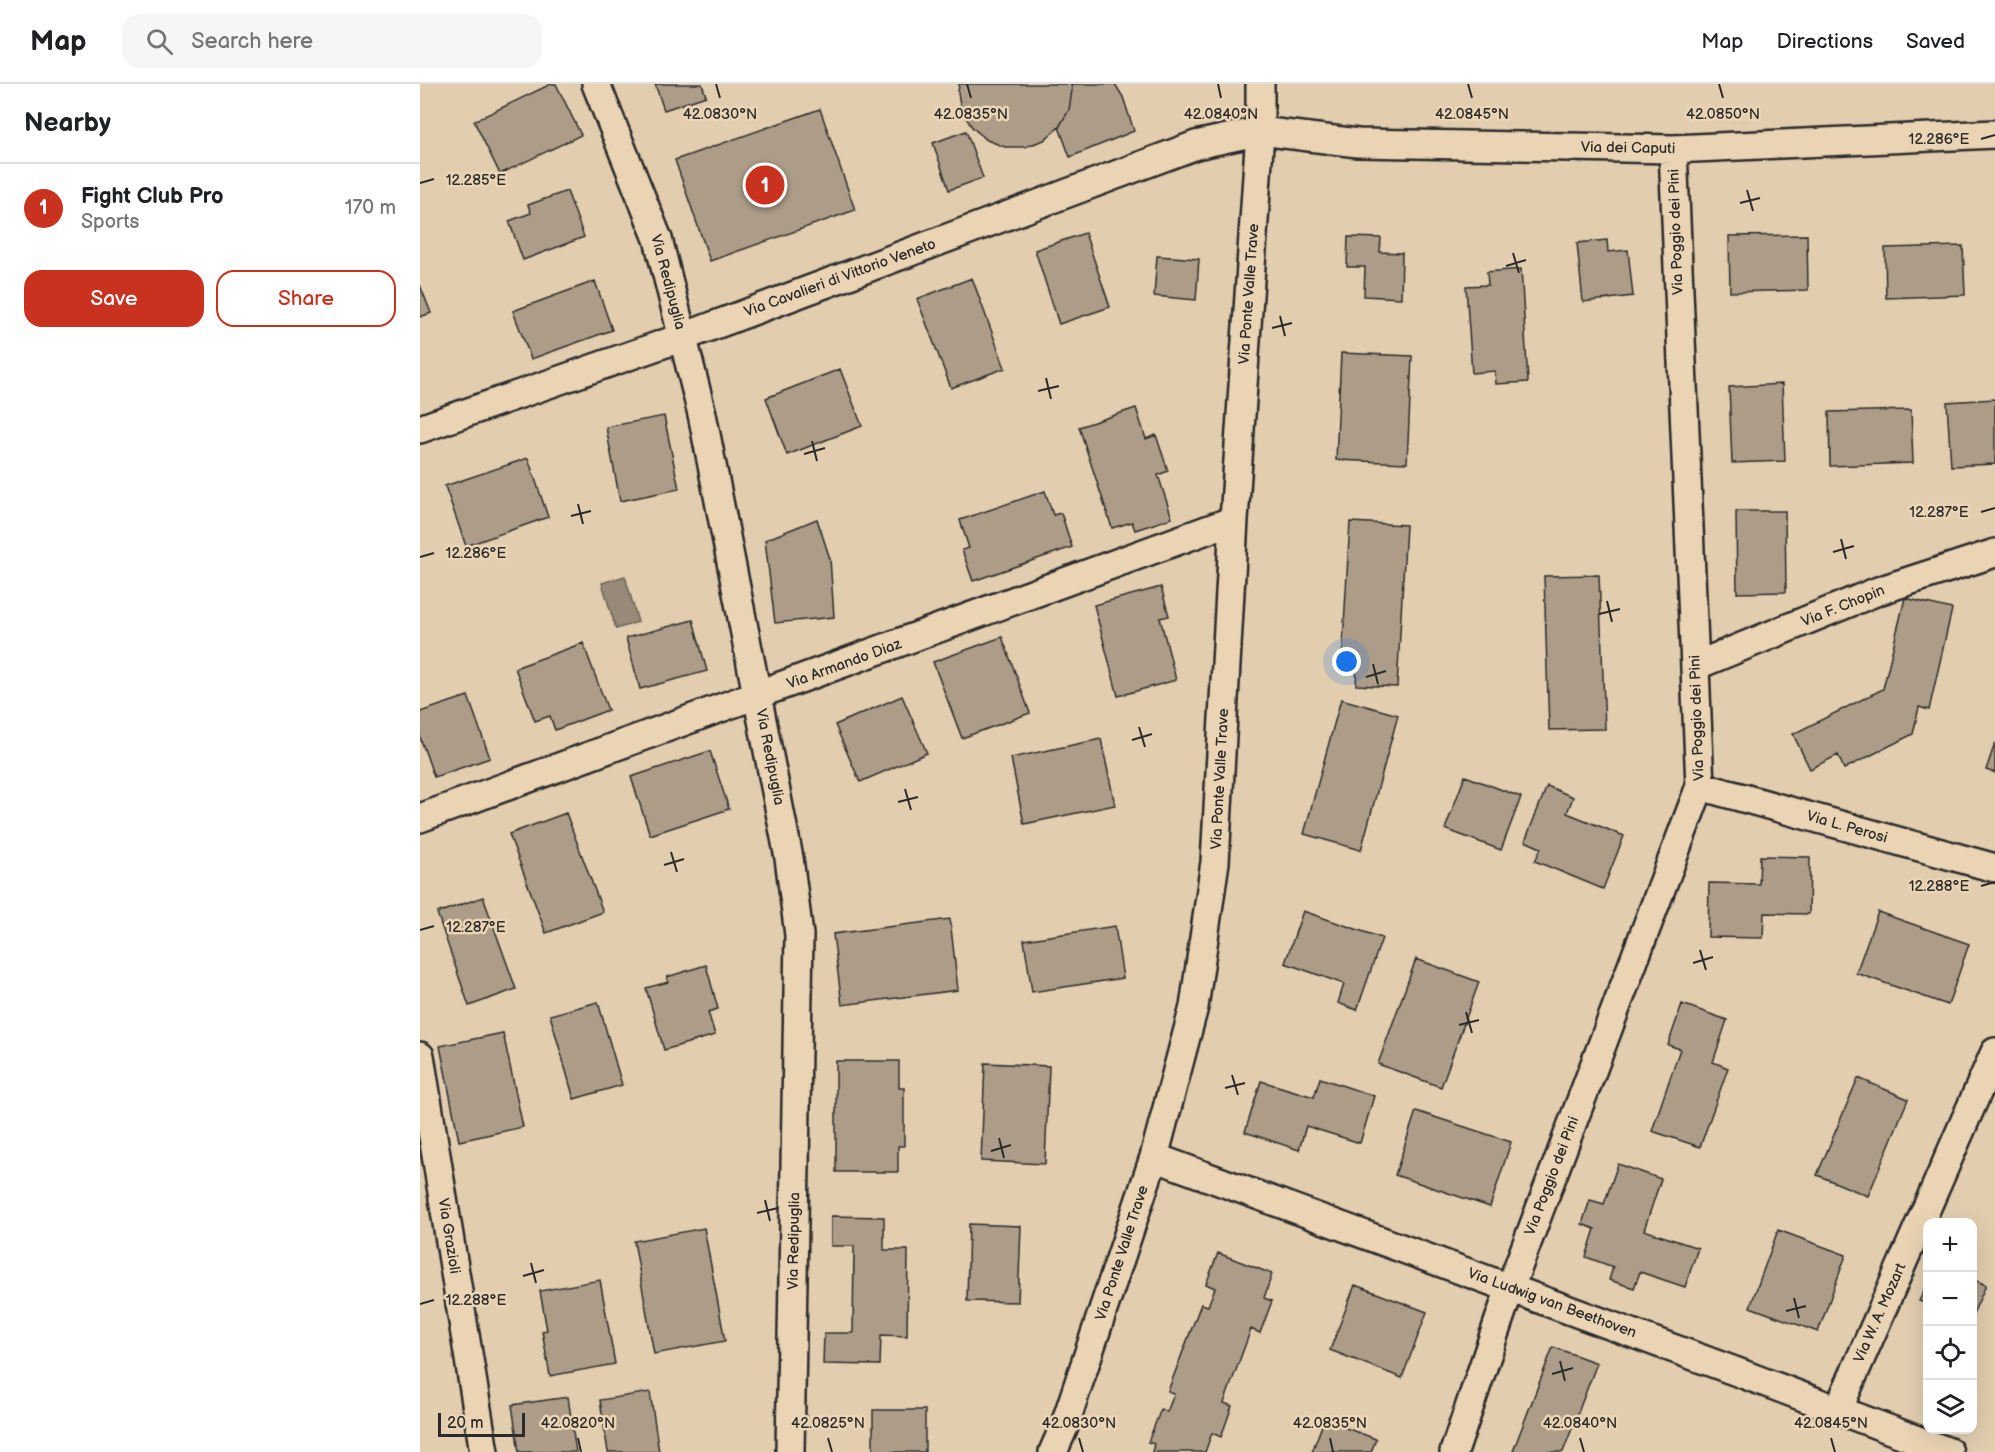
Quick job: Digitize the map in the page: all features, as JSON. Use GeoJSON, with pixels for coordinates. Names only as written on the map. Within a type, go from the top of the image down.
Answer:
{"type":"FeatureCollection","features":[{"type":"Feature","properties":{"kind":"street","name":"Via Redipuglia"},"geometry":{"type":"LineString","coordinates":[[596,84],[658,239],[683,337],[702,414],[789,858],[799,935],[790,1452]]}},
{"type":"Feature","properties":{"kind":"street","name":"Via Ponte Valle Trave"},"geometry":{"type":"LineString","coordinates":[[1053,1452],[1064,1427],[1154,1157],[1194,1007],[1215,862],[1234,520],[1260,131],[1260,84]]}},
{"type":"Feature","properties":{"kind":"street","name":"Via Cavalieri di Vittorio Veneto"},"geometry":{"type":"LineString","coordinates":[[420,429],[683,337],[1196,145],[1260,131]]}},
{"type":"Feature","properties":{"kind":"street","name":"Via dei Caputi"},"geometry":{"type":"LineString","coordinates":[[1260,131],[1358,143],[1673,149],[1995,134]]}},
{"type":"Feature","properties":{"kind":"street","name":"Via Poggio dei Pini"},"geometry":{"type":"LineString","coordinates":[[1454,1452],[1509,1288],[1700,786],[1673,149]]}},
{"type":"Feature","properties":{"kind":"street","name":"Via Armando Diaz"},"geometry":{"type":"LineString","coordinates":[[420,818],[759,696],[1234,520]]}},
{"type":"Feature","properties":{"kind":"street","name":"Via F. Chopin"},"geometry":{"type":"LineString","coordinates":[[1695,666],[1878,591],[1995,553]]}},
{"type":"Feature","properties":{"kind":"street","name":"Via L. Perosi"},"geometry":{"type":"LineString","coordinates":[[1700,786],[1995,868]]}},
{"type":"Feature","properties":{"kind":"street","name":"Via W. A. Mozart"},"geometry":{"type":"LineString","coordinates":[[1838,1410],[1995,1052]]}},
{"type":"Feature","properties":{"kind":"street","name":"Via Grazioli"},"geometry":{"type":"LineString","coordinates":[[420,1056],[426,1135],[484,1452]]}},
{"type":"Feature","properties":{"kind":"street","name":"Via Ludwig van Beethoven"},"geometry":{"type":"LineString","coordinates":[[1154,1157],[1949,1452]]}},
{"type":"Feature","properties":{"kind":"shaded area"},"geometry":{"type":"Polygon","coordinates":[[[625,576],[638,622],[616,629],[602,583],[625,576]]]}},
{"type":"Feature","properties":{"kind":"building"},"geometry":{"type":"Polygon","coordinates":[[[551,84],[556,84],[581,135],[500,174],[474,121],[551,84]]]}},
{"type":"Feature","properties":{"kind":"building"},"geometry":{"type":"Polygon","coordinates":[[[655,84],[702,84],[706,96],[664,110],[655,84]]]}},
{"type":"Feature","properties":{"kind":"building"},"geometry":{"type":"Polygon","coordinates":[[[959,84],[1071,84],[1072,90],[1069,110],[1059,127],[1044,140],[1025,147],[1005,147],[987,140],[972,127],[961,110],[959,84]]]}},
{"type":"Feature","properties":{"kind":"building"},"geometry":{"type":"Polygon","coordinates":[[[1071,84],[1115,84],[1123,97],[1134,131],[1070,157],[1059,127],[1069,110],[1071,84]]]}},
{"type":"Feature","properties":{"kind":"building"},"geometry":{"type":"Polygon","coordinates":[[[820,109],[855,210],[710,261],[675,160],[820,109]]]}},
{"type":"Feature","properties":{"kind":"building"},"geometry":{"type":"Polygon","coordinates":[[[966,131],[983,178],[949,190],[933,143],[966,131]]]}},
{"type":"Feature","properties":{"kind":"building"},"geometry":{"type":"Polygon","coordinates":[[[567,191],[584,237],[523,260],[509,221],[531,213],[528,205],[567,191]]]}},
{"type":"Feature","properties":{"kind":"building"},"geometry":{"type":"Polygon","coordinates":[[[1085,233],[1110,307],[1059,324],[1035,250],[1085,233]]]}},
{"type":"Feature","properties":{"kind":"building"},"geometry":{"type":"Polygon","coordinates":[[[1807,235],[1808,290],[1730,292],[1729,236],[1807,235]]]}},
{"type":"Feature","properties":{"kind":"building"},"geometry":{"type":"Polygon","coordinates":[[[1348,237],[1381,238],[1380,252],[1402,253],[1401,298],[1364,296],[1365,267],[1347,267],[1348,237]]]}},
{"type":"Feature","properties":{"kind":"building"},"geometry":{"type":"Polygon","coordinates":[[[1607,240],[1608,252],[1628,250],[1633,296],[1583,302],[1577,243],[1607,240]]]}},
{"type":"Feature","properties":{"kind":"building"},"geometry":{"type":"Polygon","coordinates":[[[1963,246],[1965,295],[1886,298],[1885,248],[1963,246]]]}},
{"type":"Feature","properties":{"kind":"building"},"geometry":{"type":"Polygon","coordinates":[[[1157,256],[1199,259],[1196,300],[1154,296],[1157,256]]]}},
{"type":"Feature","properties":{"kind":"building"},"geometry":{"type":"Polygon","coordinates":[[[1521,269],[1528,382],[1496,384],[1495,371],[1472,373],[1466,286],[1488,285],[1487,272],[1521,269]]]}},
{"type":"Feature","properties":{"kind":"building"},"geometry":{"type":"Polygon","coordinates":[[[972,278],[1005,368],[951,388],[917,299],[972,278]]]}},
{"type":"Feature","properties":{"kind":"building"},"geometry":{"type":"Polygon","coordinates":[[[595,281],[612,330],[531,359],[513,311],[595,281]]]}},
{"type":"Feature","properties":{"kind":"building"},"geometry":{"type":"Polygon","coordinates":[[[420,285],[431,313],[420,317],[420,285]]]}},
{"type":"Feature","properties":{"kind":"building"},"geometry":{"type":"Polygon","coordinates":[[[1341,353],[1412,356],[1407,463],[1336,460],[1341,353]]]}},
{"type":"Feature","properties":{"kind":"building"},"geometry":{"type":"Polygon","coordinates":[[[840,369],[862,426],[787,455],[766,398],[840,369]]]}},
{"type":"Feature","properties":{"kind":"building"},"geometry":{"type":"Polygon","coordinates":[[[1782,384],[1785,461],[1732,463],[1729,387],[1782,384]]]}},
{"type":"Feature","properties":{"kind":"building"},"geometry":{"type":"Polygon","coordinates":[[[1995,399],[1995,464],[1951,466],[1947,402],[1995,399]]]}},
{"type":"Feature","properties":{"kind":"building"},"geometry":{"type":"Polygon","coordinates":[[[1136,408],[1146,439],[1156,435],[1168,471],[1158,475],[1172,518],[1135,530],[1132,522],[1112,528],[1079,427],[1136,408]]]}},
{"type":"Feature","properties":{"kind":"building"},"geometry":{"type":"Polygon","coordinates":[[[1911,410],[1913,463],[1830,466],[1829,412],[1911,410]]]}},
{"type":"Feature","properties":{"kind":"building"},"geometry":{"type":"Polygon","coordinates":[[[664,416],[679,489],[620,501],[606,427],[664,416]]]}},
{"type":"Feature","properties":{"kind":"building"},"geometry":{"type":"Polygon","coordinates":[[[528,458],[548,517],[466,546],[445,486],[528,458]]]}},
{"type":"Feature","properties":{"kind":"building"},"geometry":{"type":"Polygon","coordinates":[[[1045,491],[1053,515],[1061,513],[1072,547],[973,581],[962,550],[969,548],[960,520],[1045,491]]]}},
{"type":"Feature","properties":{"kind":"building"},"geometry":{"type":"Polygon","coordinates":[[[1736,511],[1785,511],[1786,592],[1737,593],[1736,511]]]}},
{"type":"Feature","properties":{"kind":"building"},"geometry":{"type":"Polygon","coordinates":[[[817,519],[830,559],[834,617],[775,623],[765,540],[817,519]]]}},
{"type":"Feature","properties":{"kind":"building"},"geometry":{"type":"Polygon","coordinates":[[[1350,522],[1406,525],[1397,687],[1356,685],[1357,660],[1342,660],[1350,522]]]}},
{"type":"Feature","properties":{"kind":"building"},"geometry":{"type":"Polygon","coordinates":[[[1599,575],[1605,729],[1549,730],[1544,576],[1599,575]]]}},
{"type":"Feature","properties":{"kind":"building"},"geometry":{"type":"Polygon","coordinates":[[[1161,587],[1169,616],[1160,618],[1176,680],[1118,696],[1094,605],[1161,587]]]}},
{"type":"Feature","properties":{"kind":"building"},"geometry":{"type":"Polygon","coordinates":[[[1905,598],[1952,609],[1929,710],[1919,707],[1913,734],[1844,769],[1838,755],[1810,769],[1793,734],[1883,689],[1905,598]]]}},
{"type":"Feature","properties":{"kind":"building"},"geometry":{"type":"Polygon","coordinates":[[[693,620],[707,671],[640,689],[626,638],[693,620]]]}},
{"type":"Feature","properties":{"kind":"building"},"geometry":{"type":"Polygon","coordinates":[[[1002,637],[1030,713],[962,738],[933,662],[1002,637]]]}},
{"type":"Feature","properties":{"kind":"building"},"geometry":{"type":"Polygon","coordinates":[[[583,643],[608,710],[555,730],[550,716],[535,721],[515,668],[583,643]]]}},
{"type":"Feature","properties":{"kind":"building"},"geometry":{"type":"Polygon","coordinates":[[[468,696],[490,758],[434,777],[420,737],[420,712],[468,696]]]}},
{"type":"Feature","properties":{"kind":"building"},"geometry":{"type":"Polygon","coordinates":[[[902,696],[927,753],[860,782],[835,725],[902,696]]]}},
{"type":"Feature","properties":{"kind":"building"},"geometry":{"type":"Polygon","coordinates":[[[1341,699],[1398,715],[1361,850],[1304,834],[1341,699]]]}},
{"type":"Feature","properties":{"kind":"building"},"geometry":{"type":"Polygon","coordinates":[[[1101,739],[1115,805],[1024,824],[1011,758],[1101,739]]]}},
{"type":"Feature","properties":{"kind":"building"},"geometry":{"type":"Polygon","coordinates":[[[1995,743],[1995,773],[1986,770],[1995,743]]]}},
{"type":"Feature","properties":{"kind":"building"},"geometry":{"type":"Polygon","coordinates":[[[710,751],[729,809],[650,835],[631,777],[710,751]]]}},
{"type":"Feature","properties":{"kind":"building"},"geometry":{"type":"Polygon","coordinates":[[[1465,776],[1521,797],[1501,850],[1445,829],[1465,776]]]}},
{"type":"Feature","properties":{"kind":"building"},"geometry":{"type":"Polygon","coordinates":[[[1547,786],[1573,797],[1567,813],[1624,836],[1603,889],[1535,861],[1541,848],[1525,841],[1547,786]]]}},
{"type":"Feature","properties":{"kind":"building"},"geometry":{"type":"Polygon","coordinates":[[[566,813],[603,912],[546,933],[509,834],[566,813]]]}},
{"type":"Feature","properties":{"kind":"building"},"geometry":{"type":"Polygon","coordinates":[[[1760,856],[1810,857],[1809,914],[1764,913],[1763,938],[1708,937],[1709,883],[1759,884],[1760,856]]]}},
{"type":"Feature","properties":{"kind":"building"},"geometry":{"type":"Polygon","coordinates":[[[483,897],[516,989],[469,1006],[437,913],[483,897]]]}},
{"type":"Feature","properties":{"kind":"building"},"geometry":{"type":"Polygon","coordinates":[[[1303,911],[1382,938],[1357,1010],[1338,1003],[1344,984],[1285,963],[1303,911]]]}},
{"type":"Feature","properties":{"kind":"building"},"geometry":{"type":"Polygon","coordinates":[[[1878,912],[1969,944],[1948,1005],[1856,973],[1878,912]]]}},
{"type":"Feature","properties":{"kind":"building"},"geometry":{"type":"Polygon","coordinates":[[[950,919],[958,990],[842,1005],[833,934],[950,919]]]}},
{"type":"Feature","properties":{"kind":"building"},"geometry":{"type":"Polygon","coordinates":[[[1115,926],[1123,978],[1032,992],[1024,940],[1115,926]]]}},
{"type":"Feature","properties":{"kind":"building"},"geometry":{"type":"Polygon","coordinates":[[[1416,959],[1479,982],[1441,1087],[1378,1064],[1416,959]]]}},
{"type":"Feature","properties":{"kind":"building"},"geometry":{"type":"Polygon","coordinates":[[[706,965],[718,1009],[708,1012],[715,1035],[664,1050],[646,988],[668,982],[667,977],[706,965]]]}},
{"type":"Feature","properties":{"kind":"building"},"geometry":{"type":"Polygon","coordinates":[[[598,1002],[622,1085],[574,1099],[550,1015],[598,1002]]]}},
{"type":"Feature","properties":{"kind":"building"},"geometry":{"type":"Polygon","coordinates":[[[1682,1004],[1727,1020],[1713,1062],[1728,1068],[1700,1147],[1652,1131],[1680,1049],[1668,1045],[1682,1004]]]}},
{"type":"Feature","properties":{"kind":"building"},"geometry":{"type":"Polygon","coordinates":[[[503,1033],[523,1127],[459,1141],[440,1046],[503,1033]]]}},
{"type":"Feature","properties":{"kind":"building"},"geometry":{"type":"Polygon","coordinates":[[[836,1061],[899,1061],[899,1088],[904,1088],[904,1146],[898,1146],[898,1172],[836,1172],[836,1061]]]}},
{"type":"Feature","properties":{"kind":"building"},"geometry":{"type":"Polygon","coordinates":[[[985,1063],[1049,1066],[1045,1164],[981,1161],[985,1063]]]}},
{"type":"Feature","properties":{"kind":"building"},"geometry":{"type":"Polygon","coordinates":[[[1320,1078],[1374,1096],[1360,1143],[1306,1126],[1299,1150],[1245,1132],[1261,1081],[1314,1097],[1320,1078]]]}},
{"type":"Feature","properties":{"kind":"building"},"geometry":{"type":"Polygon","coordinates":[[[1858,1078],[1908,1099],[1868,1196],[1817,1175],[1858,1078]]]}},
{"type":"Feature","properties":{"kind":"building"},"geometry":{"type":"Polygon","coordinates":[[[1416,1111],[1511,1142],[1490,1207],[1395,1175],[1416,1111]]]}},
{"type":"Feature","properties":{"kind":"building"},"geometry":{"type":"Polygon","coordinates":[[[1618,1164],[1661,1179],[1644,1230],[1698,1248],[1685,1287],[1640,1272],[1634,1288],[1609,1280],[1613,1267],[1586,1257],[1595,1229],[1582,1224],[1590,1200],[1604,1204],[1618,1164]]]}},
{"type":"Feature","properties":{"kind":"building"},"geometry":{"type":"Polygon","coordinates":[[[831,1216],[884,1217],[884,1250],[908,1250],[907,1336],[881,1335],[880,1365],[823,1364],[824,1333],[853,1333],[854,1246],[831,1246],[831,1216]]]}},
{"type":"Feature","properties":{"kind":"building"},"geometry":{"type":"Polygon","coordinates":[[[969,1224],[1021,1226],[1018,1302],[967,1301],[969,1224]]]}},
{"type":"Feature","properties":{"kind":"building"},"geometry":{"type":"Polygon","coordinates":[[[704,1228],[725,1341],[654,1354],[634,1241],[704,1228]]]}},
{"type":"Feature","properties":{"kind":"building"},"geometry":{"type":"Polygon","coordinates":[[[1778,1230],[1846,1255],[1818,1332],[1750,1307],[1778,1230]]]}},
{"type":"Feature","properties":{"kind":"building"},"geometry":{"type":"Polygon","coordinates":[[[1218,1253],[1272,1274],[1264,1298],[1272,1301],[1260,1333],[1251,1329],[1224,1403],[1232,1406],[1221,1437],[1212,1433],[1205,1452],[1152,1452],[1154,1444],[1148,1442],[1161,1409],[1167,1412],[1174,1394],[1168,1391],[1201,1304],[1208,1306],[1215,1288],[1206,1284],[1218,1253]]]}},
{"type":"Feature","properties":{"kind":"building"},"geometry":{"type":"Polygon","coordinates":[[[600,1280],[615,1364],[550,1376],[542,1331],[547,1330],[540,1291],[600,1280]]]}},
{"type":"Feature","properties":{"kind":"building"},"geometry":{"type":"Polygon","coordinates":[[[1977,1281],[1986,1285],[1977,1305],[1977,1281]]]}},
{"type":"Feature","properties":{"kind":"building"},"geometry":{"type":"Polygon","coordinates":[[[1355,1285],[1427,1312],[1402,1378],[1330,1350],[1355,1285]]]}},
{"type":"Feature","properties":{"kind":"building"},"geometry":{"type":"Polygon","coordinates":[[[1553,1347],[1597,1363],[1563,1452],[1513,1451],[1553,1347]]]}},
{"type":"Feature","properties":{"kind":"building"},"geometry":{"type":"Polygon","coordinates":[[[650,1392],[659,1452],[608,1452],[600,1400],[650,1392]]]}},
{"type":"Feature","properties":{"kind":"building"},"geometry":{"type":"Polygon","coordinates":[[[568,1397],[576,1452],[519,1452],[512,1405],[568,1397]]]}},
{"type":"Feature","properties":{"kind":"building"},"geometry":{"type":"Polygon","coordinates":[[[873,1410],[925,1410],[925,1452],[873,1452],[873,1410]]]}},
{"type":"Feature","properties":{"kind":"building"},"geometry":{"type":"Polygon","coordinates":[[[1324,1420],[1376,1439],[1371,1452],[1312,1452],[1324,1420]]]}},
{"type":"Feature","properties":{"kind":"place","name":"Fight Club Pro"},"geometry":{"type":"Point","coordinates":[765,185]}}]}
